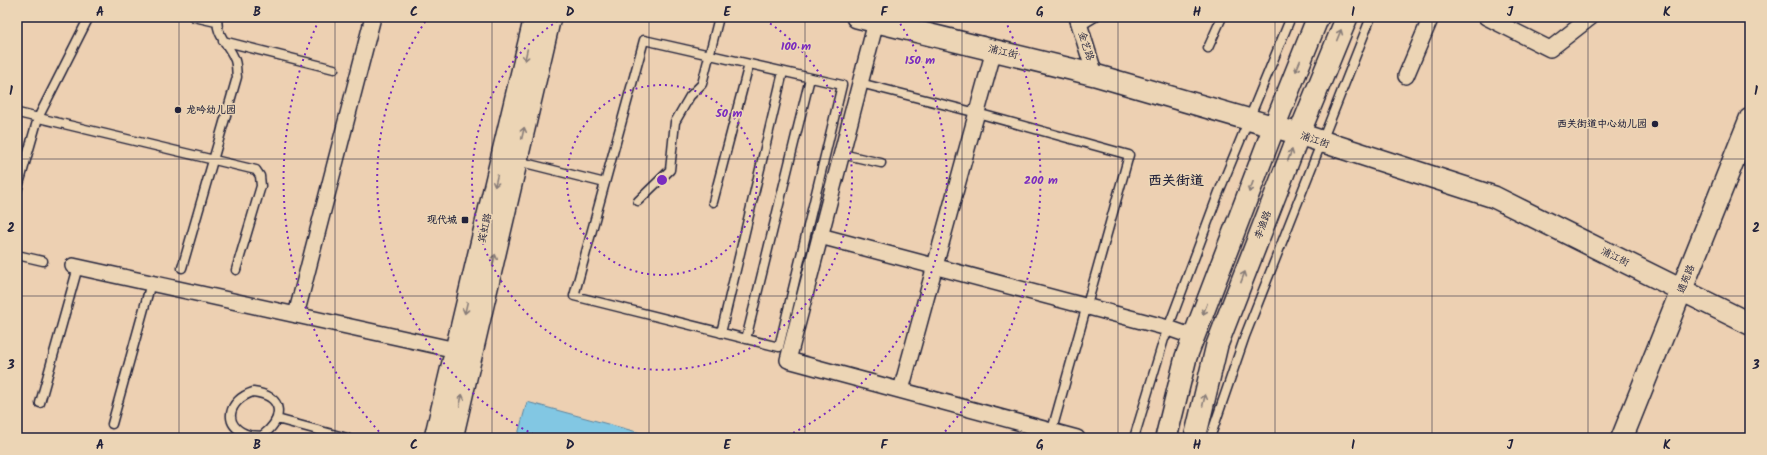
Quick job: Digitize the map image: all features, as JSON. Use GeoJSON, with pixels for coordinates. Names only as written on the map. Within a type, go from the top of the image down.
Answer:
{"type":"FeatureCollection","features":[{"type":"Feature","properties":{"kind":"main road","name":"宾虹路"},"geometry":{"type":"LineString","coordinates":[[435,438],[535,17]]}},
{"type":"Feature","properties":{"kind":"main road","name":"宾虹路"},"geometry":{"type":"LineString","coordinates":[[452,438],[550,17]]}},
{"type":"Feature","properties":{"kind":"main road"},"geometry":{"type":"LineString","coordinates":[[1166,438],[1186,357],[1274,127],[1318,17]]}},
{"type":"Feature","properties":{"kind":"main road","name":"李渔路"},"geometry":{"type":"LineString","coordinates":[[1195,438],[1217,344],[1299,134],[1347,17]]}},
{"type":"Feature","properties":{"kind":"main road","name":"浦江街"},"geometry":{"type":"LineString","coordinates":[[866,19],[1095,75],[1299,134],[1494,197],[1750,324]]}},
{"type":"Feature","properties":{"kind":"main road","name":"通苑路"},"geometry":{"type":"LineString","coordinates":[[1622,438],[1750,119]]}},
{"type":"Feature","properties":{"kind":"street"},"geometry":{"type":"LineString","coordinates":[[296,315],[373,17]]}},
{"type":"Feature","properties":{"kind":"street"},"geometry":{"type":"LineString","coordinates":[[1406,76],[1431,17]]}},
{"type":"Feature","properties":{"kind":"street"},"geometry":{"type":"LineString","coordinates":[[1486,17],[1550,48],[1591,17]]}},
{"type":"Feature","properties":{"kind":"street"},"geometry":{"type":"LineString","coordinates":[[866,19],[860,83],[788,360],[1052,430],[1077,438]]}},
{"type":"Feature","properties":{"kind":"street","name":"金艺路"},"geometry":{"type":"LineString","coordinates":[[1078,22],[1095,75]]}},
{"type":"Feature","properties":{"kind":"street"},"geometry":{"type":"LineString","coordinates":[[901,390],[994,50]]}},
{"type":"Feature","properties":{"kind":"street"},"geometry":{"type":"LineString","coordinates":[[820,236],[1168,328],[1194,337]]}},
{"type":"Feature","properties":{"kind":"street"},"geometry":{"type":"LineString","coordinates":[[76,266],[456,350]]}},
{"type":"Feature","properties":{"kind":"lane"},"geometry":{"type":"LineString","coordinates":[[17,191],[38,118],[89,17]]}},
{"type":"Feature","properties":{"kind":"lane"},"geometry":{"type":"LineString","coordinates":[[182,268],[237,77],[235,58],[223,41],[217,19],[194,17]]}},
{"type":"Feature","properties":{"kind":"lane"},"geometry":{"type":"LineString","coordinates":[[638,201],[670,170],[675,122],[690,96],[702,84],[711,55],[719,17]]}},
{"type":"Feature","properties":{"kind":"lane"},"geometry":{"type":"LineString","coordinates":[[1078,22],[1095,17]]}},
{"type":"Feature","properties":{"kind":"lane"},"geometry":{"type":"LineString","coordinates":[[1208,48],[1222,17]]}},
{"type":"Feature","properties":{"kind":"lane"},"geometry":{"type":"LineString","coordinates":[[1134,438],[1168,328],[1219,192],[1291,17]]}},
{"type":"Feature","properties":{"kind":"lane"},"geometry":{"type":"LineString","coordinates":[[1210,438],[1245,336],[1371,17]]}},
{"type":"Feature","properties":{"kind":"lane"},"geometry":{"type":"LineString","coordinates":[[644,40],[749,64],[842,85],[779,347],[574,296],[644,40]]}},
{"type":"Feature","properties":{"kind":"lane"},"geometry":{"type":"LineString","coordinates":[[223,41],[334,68]]}},
{"type":"Feature","properties":{"kind":"lane"},"geometry":{"type":"LineString","coordinates":[[713,202],[749,64]]}},
{"type":"Feature","properties":{"kind":"lane"},"geometry":{"type":"LineString","coordinates":[[721,333],[783,72]]}},
{"type":"Feature","properties":{"kind":"lane"},"geometry":{"type":"LineString","coordinates":[[746,339],[810,78]]}},
{"type":"Feature","properties":{"kind":"lane"},"geometry":{"type":"LineString","coordinates":[[860,83],[977,113],[1129,155],[1052,430]]}},
{"type":"Feature","properties":{"kind":"lane"},"geometry":{"type":"LineString","coordinates":[[18,113],[256,170],[260,176],[261,186],[236,270]]}},
{"type":"Feature","properties":{"kind":"lane"},"geometry":{"type":"LineString","coordinates":[[842,154],[881,162]]}},
{"type":"Feature","properties":{"kind":"lane"},"geometry":{"type":"LineString","coordinates":[[517,161],[605,183]]}},
{"type":"Feature","properties":{"kind":"lane"},"geometry":{"type":"LineString","coordinates":[[17,255],[43,261]]}},
{"type":"Feature","properties":{"kind":"lane"},"geometry":{"type":"LineString","coordinates":[[40,403],[76,266]]}},
{"type":"Feature","properties":{"kind":"lane"},"geometry":{"type":"LineString","coordinates":[[112,424],[151,283]]}},
{"type":"Feature","properties":{"kind":"lane"},"geometry":{"type":"LineString","coordinates":[[253,392],[263,393],[272,398],[277,406],[277,420],[270,430],[262,436],[249,435],[232,422],[231,412],[235,401],[244,394],[253,392]]}},
{"type":"Feature","properties":{"kind":"lane"},"geometry":{"type":"LineString","coordinates":[[277,420],[347,438]]}},
{"type":"Feature","properties":{"kind":"water"},"geometry":{"type":"Polygon","coordinates":[[[527,402],[659,438],[517,438],[527,402]]]}},
{"type":"Feature","properties":{"kind":"place","name":"龙吟幼儿园"},"geometry":{"type":"Point","coordinates":[178,110]}},
{"type":"Feature","properties":{"kind":"place","name":"西关街道中心幼儿园"},"geometry":{"type":"Point","coordinates":[1655,124]}},
{"type":"Feature","properties":{"kind":"place","name":"现代城"},"geometry":{"type":"Point","coordinates":[465,220]}},
{"type":"Feature","properties":{"kind":"district","name":"西关街道"},"geometry":{"type":"Point","coordinates":[1176,181]}}]}
